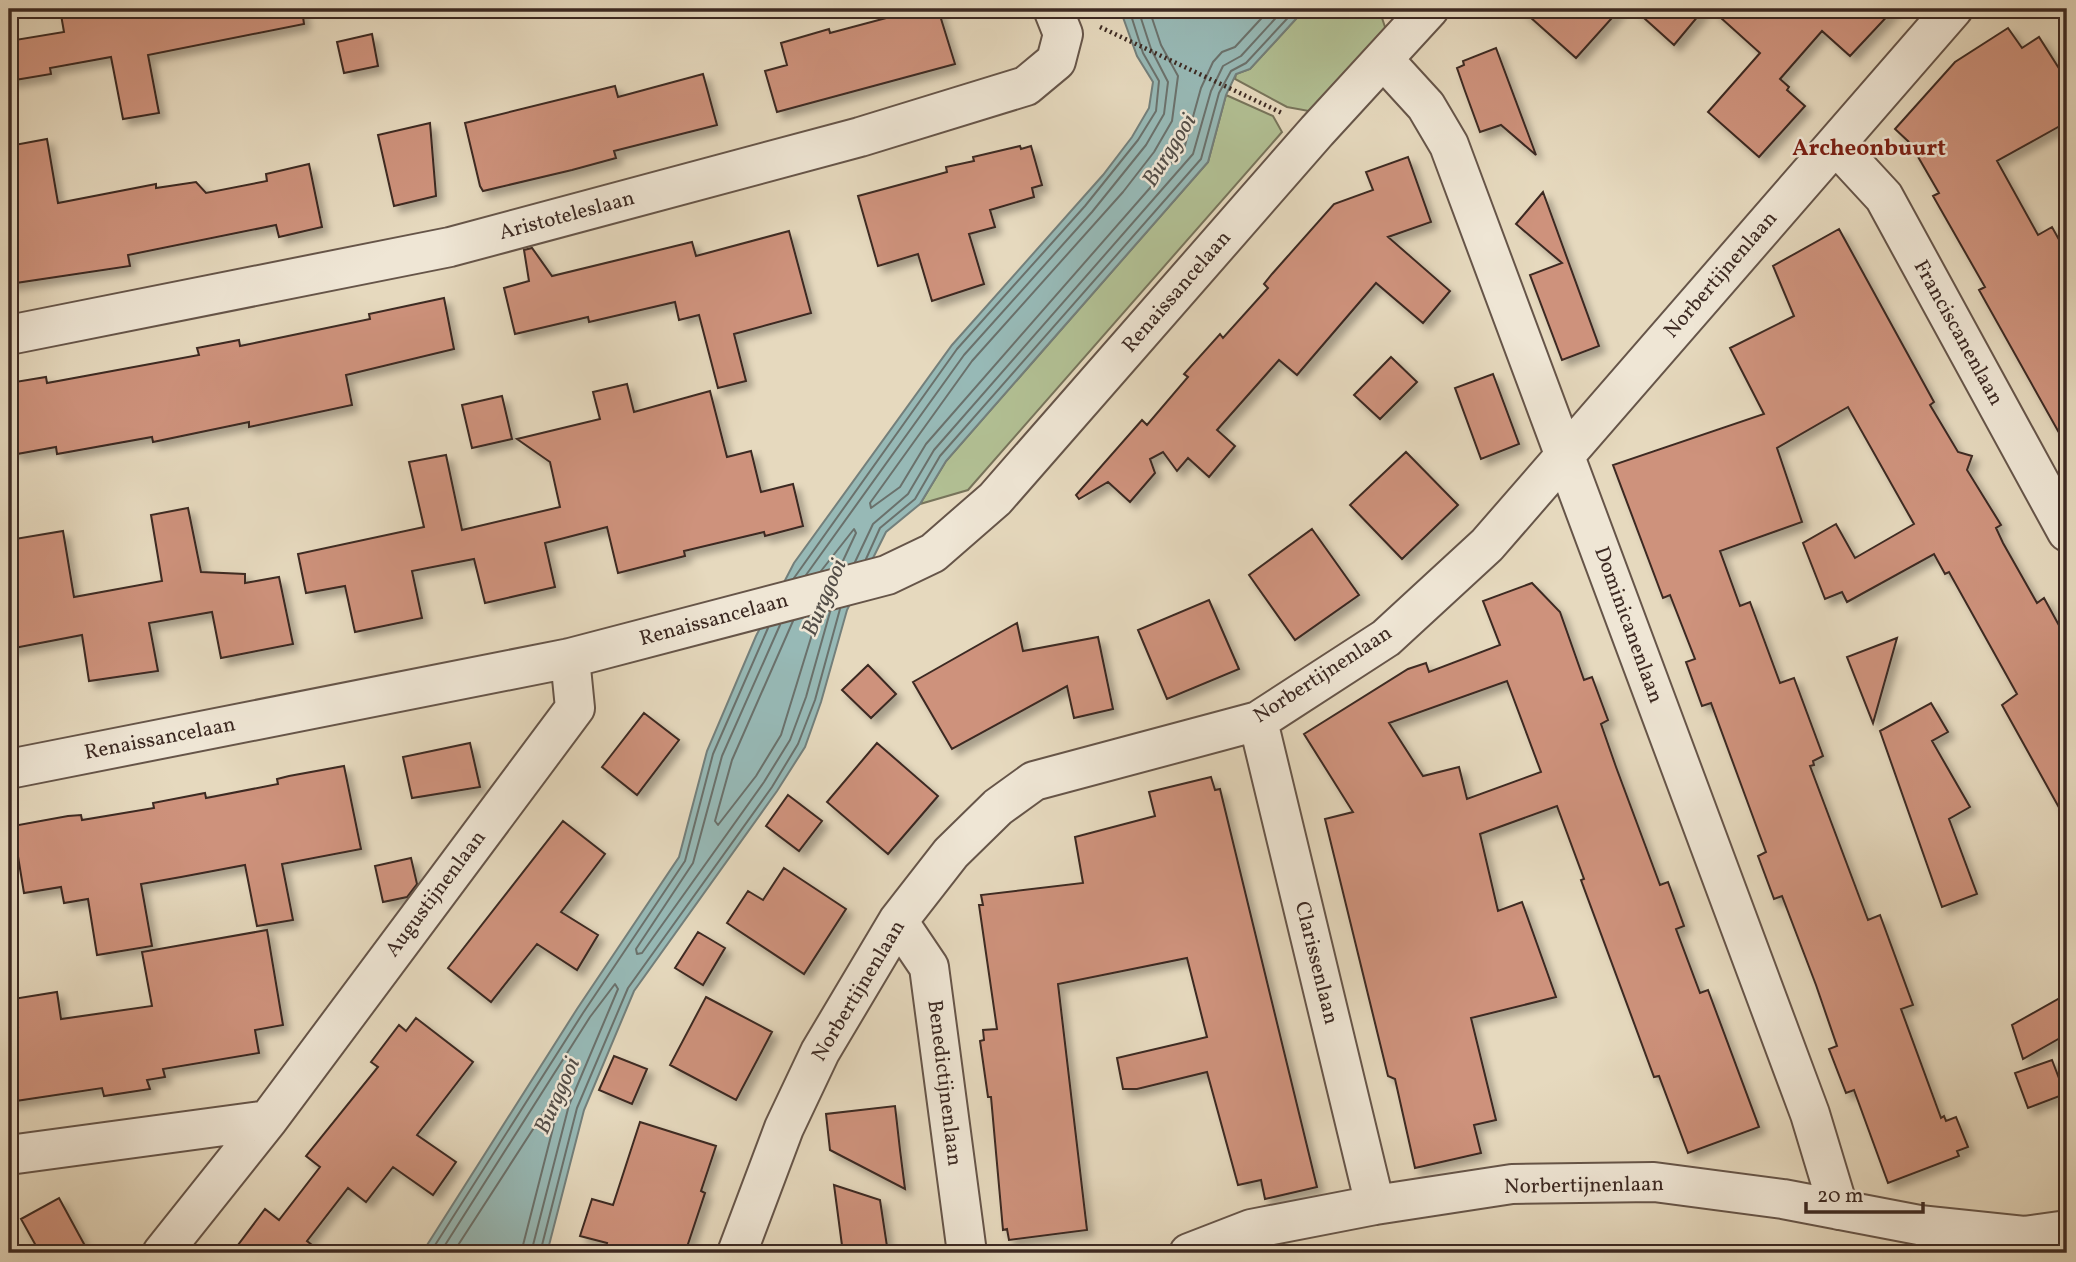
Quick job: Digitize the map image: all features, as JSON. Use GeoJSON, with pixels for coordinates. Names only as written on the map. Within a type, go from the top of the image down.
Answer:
{"type":"FeatureCollection","features":[{"type":"Feature","properties":{"kind":"street","name":"Aristoteleslaan"},"geometry":{"type":"LineString","coordinates":[[9,335],[450,247],[860,137],[1026,86],[1056,61],[1063,34],[1053,9]]}},
{"type":"Feature","properties":{"kind":"street","name":"Norbertijnenlaan"},"geometry":{"type":"LineString","coordinates":[[737,1253],[785,1128],[820,1052],[898,921],[951,853],[998,807],[1034,781],[1258,721],[1386,638],[1487,545],[1953,9]]}},
{"type":"Feature","properties":{"kind":"street","name":"Dominicanenlaan"},"geometry":{"type":"LineString","coordinates":[[1403,28],[1426,106],[1449,145],[1810,1114],[1839,1210]]}},
{"type":"Feature","properties":{"kind":"street","name":"Renaissancelaan"},"geometry":{"type":"LineString","coordinates":[[9,769],[570,658],[887,575],[933,553],[995,499],[1403,28]]}},
{"type":"Feature","properties":{"kind":"street","name":"Franciscanenlaan"},"geometry":{"type":"LineString","coordinates":[[1836,145],[1884,197],[2067,531]]}},
{"type":"Feature","properties":{"kind":"street","name":"Augustijnenlaan"},"geometry":{"type":"LineString","coordinates":[[163,1253],[268,1120],[575,708],[570,658]]}},
{"type":"Feature","properties":{"kind":"street","name":"Clarissenlaan"},"geometry":{"type":"LineString","coordinates":[[1258,721],[1375,1205]]}},
{"type":"Feature","properties":{"kind":"street","name":"Benedictijnenlaan"},"geometry":{"type":"LineString","coordinates":[[898,921],[929,967],[967,1253]]}},
{"type":"Feature","properties":{"kind":"street"},"geometry":{"type":"LineString","coordinates":[[9,1155],[268,1120]]}},
{"type":"Feature","properties":{"kind":"street","name":"Norbertijnenlaan"},"geometry":{"type":"LineString","coordinates":[[1189,1253],[1251,1229],[1375,1205],[1512,1184],[1654,1182],[1919,1225],[2024,1236],[2067,1230]]}},
{"type":"Feature","properties":{"kind":"path"},"geometry":{"type":"LineString","coordinates":[[1114,33],[1266,104]]}},
{"type":"Feature","properties":{"kind":"green space"},"geometry":{"type":"Polygon","coordinates":[[[1305,9],[1379,9],[1386,30],[1314,112],[1287,107],[1235,79],[1236,74],[1250,69],[1305,9]]]}},
{"type":"Feature","properties":{"kind":"green space"},"geometry":{"type":"Polygon","coordinates":[[[1226,95],[1273,116],[1282,132],[968,490],[920,504],[946,461],[1208,162],[1226,95]]]}},
{"type":"Feature","properties":{"kind":"water","name":"Burggooi"},"geometry":{"type":"Polygon","coordinates":[[[1120,9],[1305,9],[1250,69],[1236,74],[1226,95],[1208,162],[946,461],[920,504],[886,532],[847,610],[821,702],[805,747],[777,791],[634,991],[584,1110],[547,1253],[422,1253],[577,1009],[679,857],[707,751],[756,636],[794,563],[952,345],[1103,175],[1132,137],[1149,108],[1153,82],[1137,56],[1120,9]]]}},
{"type":"Feature","properties":{"kind":"building"},"geometry":{"type":"Polygon","coordinates":[[[60,9],[302,9],[304,24],[148,55],[159,113],[123,119],[111,57],[50,68],[51,74],[9,81],[9,41],[64,32],[60,9]]]}},
{"type":"Feature","properties":{"kind":"building"},"geometry":{"type":"Polygon","coordinates":[[[920,9],[938,9],[955,64],[777,112],[765,71],[787,65],[781,43],[829,29],[830,33],[920,9]]]}},
{"type":"Feature","properties":{"kind":"building"},"geometry":{"type":"Polygon","coordinates":[[[1521,9],[1620,9],[1576,58],[1521,9]]]}},
{"type":"Feature","properties":{"kind":"building"},"geometry":{"type":"Polygon","coordinates":[[[1634,9],[1704,9],[1674,45],[1634,9]]]}},
{"type":"Feature","properties":{"kind":"building"},"geometry":{"type":"Polygon","coordinates":[[[1711,9],[1894,9],[1850,56],[1822,31],[1780,79],[1789,87],[1787,90],[1805,106],[1759,157],[1708,112],[1760,53],[1711,9]]]}},
{"type":"Feature","properties":{"kind":"building"},"geometry":{"type":"Polygon","coordinates":[[[2008,28],[2022,48],[2039,37],[2067,81],[2067,122],[1997,161],[2038,235],[2052,227],[2067,254],[2067,447],[1979,290],[1985,287],[1933,196],[1939,193],[1910,143],[1895,129],[1955,62],[2008,28]]]}},
{"type":"Feature","properties":{"kind":"building"},"geometry":{"type":"Polygon","coordinates":[[[372,34],[378,66],[344,73],[337,42],[372,34]]]}},
{"type":"Feature","properties":{"kind":"building"},"geometry":{"type":"Polygon","coordinates":[[[1496,48],[1536,155],[1501,125],[1480,132],[1457,68],[1464,65],[1463,61],[1496,48]]]}},
{"type":"Feature","properties":{"kind":"building"},"geometry":{"type":"Polygon","coordinates":[[[703,74],[717,125],[614,151],[616,158],[572,170],[483,191],[480,186],[465,123],[615,86],[618,97],[703,74]]]}},
{"type":"Feature","properties":{"kind":"building"},"geometry":{"type":"Polygon","coordinates":[[[430,123],[436,196],[394,206],[378,135],[430,123]]]}},
{"type":"Feature","properties":{"kind":"building"},"geometry":{"type":"Polygon","coordinates":[[[47,139],[58,203],[156,184],[156,188],[196,182],[206,193],[267,181],[266,174],[309,164],[322,227],[279,237],[276,225],[128,255],[130,266],[9,284],[9,146],[47,139]]]}},
{"type":"Feature","properties":{"kind":"building"},"geometry":{"type":"Polygon","coordinates":[[[1020,146],[1021,149],[1031,146],[1042,185],[1032,188],[1034,197],[990,210],[995,227],[969,234],[984,284],[932,301],[918,254],[878,266],[858,196],[947,172],[946,167],[974,161],[973,157],[1020,146]]]}},
{"type":"Feature","properties":{"kind":"building"},"geometry":{"type":"Polygon","coordinates":[[[1408,157],[1431,222],[1388,237],[1450,291],[1423,323],[1376,283],[1297,375],[1279,360],[1217,430],[1235,446],[1209,477],[1188,458],[1177,471],[1163,452],[1150,459],[1155,473],[1130,502],[1108,482],[1079,499],[1076,495],[1142,420],[1147,425],[1188,377],[1184,374],[1220,334],[1223,338],[1268,288],[1264,284],[1334,204],[1373,190],[1366,172],[1408,157]]]}},
{"type":"Feature","properties":{"kind":"building"},"geometry":{"type":"Polygon","coordinates":[[[1543,192],[1599,346],[1562,360],[1530,275],[1562,263],[1516,224],[1543,192]]]}},
{"type":"Feature","properties":{"kind":"building"},"geometry":{"type":"Polygon","coordinates":[[[1839,229],[1934,402],[1930,405],[1958,452],[1972,456],[1967,470],[2001,525],[1996,528],[2003,543],[2037,603],[2044,598],[2067,640],[2067,822],[2002,705],[2017,694],[1949,572],[1945,574],[1934,554],[1847,602],[1842,592],[1825,599],[1803,543],[1836,524],[1855,558],[1914,524],[1848,407],[1777,448],[1802,522],[1720,551],[1740,606],[1750,602],[1780,683],[1794,678],[1823,756],[1813,761],[1814,765],[1810,766],[1868,920],[1880,915],[1913,1005],[1901,1009],[1941,1118],[1944,1116],[1946,1121],[1956,1117],[1968,1147],[1957,1151],[1959,1156],[1888,1183],[1854,1090],[1846,1093],[1829,1049],[1837,1046],[1782,896],[1774,899],[1758,856],[1766,852],[1711,703],[1702,706],[1686,662],[1695,659],[1670,595],[1663,598],[1613,465],[1764,414],[1730,348],[1794,316],[1773,266],[1839,229]]]}},
{"type":"Feature","properties":{"kind":"building"},"geometry":{"type":"Polygon","coordinates":[[[789,231],[811,313],[734,334],[746,381],[718,388],[699,315],[679,320],[675,302],[589,322],[588,317],[515,334],[504,288],[529,281],[524,250],[532,248],[552,276],[692,242],[696,256],[789,231]]]}},
{"type":"Feature","properties":{"kind":"building"},"geometry":{"type":"Polygon","coordinates":[[[444,298],[454,349],[346,375],[352,405],[249,427],[249,422],[153,442],[152,437],[57,454],[56,447],[17,454],[16,449],[9,451],[9,383],[46,377],[47,383],[199,355],[197,348],[239,340],[240,346],[370,319],[369,314],[444,298]]]}},
{"type":"Feature","properties":{"kind":"building"},"geometry":{"type":"Polygon","coordinates":[[[1391,357],[1417,382],[1380,419],[1354,395],[1391,357]]]}},
{"type":"Feature","properties":{"kind":"building"},"geometry":{"type":"Polygon","coordinates":[[[1493,374],[1519,444],[1481,459],[1455,388],[1493,374]]]}},
{"type":"Feature","properties":{"kind":"building"},"geometry":{"type":"Polygon","coordinates":[[[627,384],[634,412],[710,391],[727,457],[751,451],[761,492],[793,484],[803,526],[765,536],[764,532],[684,551],[685,556],[618,573],[607,527],[545,543],[555,587],[485,603],[474,559],[412,571],[422,618],[355,632],[345,586],[306,593],[298,554],[424,527],[409,462],[446,455],[462,530],[560,507],[550,462],[517,439],[600,419],[593,392],[627,384]]]}},
{"type":"Feature","properties":{"kind":"building"},"geometry":{"type":"Polygon","coordinates":[[[502,396],[512,439],[472,448],[462,405],[502,396]]]}},
{"type":"Feature","properties":{"kind":"building"},"geometry":{"type":"Polygon","coordinates":[[[1406,452],[1458,505],[1402,559],[1350,505],[1406,452]]]}},
{"type":"Feature","properties":{"kind":"building"},"geometry":{"type":"Polygon","coordinates":[[[188,508],[201,572],[245,574],[245,583],[279,577],[293,644],[221,658],[212,612],[149,623],[158,671],[89,681],[82,635],[9,649],[9,595],[14,594],[9,540],[63,531],[74,597],[162,581],[151,515],[188,508]]]}},
{"type":"Feature","properties":{"kind":"building"},"geometry":{"type":"Polygon","coordinates":[[[1312,529],[1359,595],[1295,640],[1249,575],[1312,529]]]}},
{"type":"Feature","properties":{"kind":"building"},"geometry":{"type":"Polygon","coordinates":[[[1532,583],[1560,612],[1584,680],[1592,677],[1608,720],[1601,724],[1660,885],[1668,882],[1684,926],[1676,929],[1700,993],[1708,990],[1759,1127],[1688,1153],[1659,1076],[1654,1077],[1581,880],[1584,879],[1557,806],[1480,834],[1498,911],[1522,902],[1556,997],[1471,1018],[1496,1120],[1474,1125],[1481,1153],[1415,1168],[1395,1079],[1388,1076],[1325,819],[1353,812],[1304,734],[1408,669],[1426,663],[1429,672],[1500,645],[1483,601],[1532,583]],[[1507,681],[1389,723],[1423,776],[1459,767],[1467,799],[1541,772],[1507,681]]]}},
{"type":"Feature","properties":{"kind":"building"},"geometry":{"type":"Polygon","coordinates":[[[1209,600],[1239,669],[1167,699],[1138,630],[1209,600]]]}},
{"type":"Feature","properties":{"kind":"building"},"geometry":{"type":"Polygon","coordinates":[[[1017,623],[1023,651],[1098,637],[1113,709],[1074,718],[1067,686],[952,749],[913,682],[1017,623]]]}},
{"type":"Feature","properties":{"kind":"building"},"geometry":{"type":"Polygon","coordinates":[[[1897,638],[1873,723],[1847,657],[1897,638]]]}},
{"type":"Feature","properties":{"kind":"building"},"geometry":{"type":"Polygon","coordinates":[[[868,665],[896,694],[871,718],[842,690],[868,665]]]}},
{"type":"Feature","properties":{"kind":"building"},"geometry":{"type":"Polygon","coordinates":[[[1931,703],[1948,732],[1932,741],[1970,807],[1949,819],[1977,894],[1942,907],[1880,731],[1931,703]]]}},
{"type":"Feature","properties":{"kind":"building"},"geometry":{"type":"Polygon","coordinates":[[[644,713],[679,740],[637,795],[602,767],[644,713]]]}},
{"type":"Feature","properties":{"kind":"building"},"geometry":{"type":"Polygon","coordinates":[[[470,743],[480,787],[412,798],[403,757],[470,743]]]}},
{"type":"Feature","properties":{"kind":"building"},"geometry":{"type":"Polygon","coordinates":[[[877,743],[938,796],[888,854],[827,802],[877,743]]]}},
{"type":"Feature","properties":{"kind":"building"},"geometry":{"type":"Polygon","coordinates":[[[344,766],[361,849],[282,864],[293,920],[257,926],[245,865],[141,884],[152,946],[97,955],[88,899],[64,903],[61,887],[24,893],[13,826],[68,816],[81,815],[82,820],[154,808],[153,803],[205,793],[206,798],[278,784],[277,779],[289,776],[344,766]]]}},
{"type":"Feature","properties":{"kind":"building"},"geometry":{"type":"Polygon","coordinates":[[[1211,777],[1215,790],[1220,789],[1317,1187],[1265,1199],[1261,1180],[1238,1185],[1207,1072],[1137,1089],[1123,1089],[1117,1058],[1207,1037],[1187,958],[1058,984],[1087,1230],[1009,1240],[1007,1229],[1003,1230],[991,1097],[988,1097],[980,1041],[984,1040],[983,1030],[997,1029],[979,905],[983,905],[981,895],[1083,883],[1075,837],[1155,816],[1149,792],[1211,777]]]}},
{"type":"Feature","properties":{"kind":"building"},"geometry":{"type":"Polygon","coordinates":[[[788,795],[822,821],[799,851],[766,826],[788,795]]]}},
{"type":"Feature","properties":{"kind":"building"},"geometry":{"type":"Polygon","coordinates":[[[563,821],[605,854],[561,912],[598,935],[577,970],[537,944],[491,1002],[448,968],[563,821]]]}},
{"type":"Feature","properties":{"kind":"building"},"geometry":{"type":"Polygon","coordinates":[[[411,858],[417,884],[407,897],[383,902],[375,866],[411,858]]]}},
{"type":"Feature","properties":{"kind":"building"},"geometry":{"type":"Polygon","coordinates":[[[784,868],[846,909],[804,974],[727,923],[748,891],[763,900],[784,868]]]}},
{"type":"Feature","properties":{"kind":"building"},"geometry":{"type":"Polygon","coordinates":[[[267,930],[283,1025],[255,1030],[259,1053],[163,1069],[165,1077],[147,1080],[150,1089],[104,1096],[102,1088],[9,1102],[9,1029],[18,1027],[13,999],[57,992],[61,1019],[152,1006],[142,952],[267,930]]]}},
{"type":"Feature","properties":{"kind":"building"},"geometry":{"type":"Polygon","coordinates":[[[698,932],[725,948],[703,985],[675,968],[698,932]]]}},
{"type":"Feature","properties":{"kind":"building"},"geometry":{"type":"Polygon","coordinates":[[[2067,994],[2067,1034],[2023,1059],[2012,1025],[2067,994]]]}},
{"type":"Feature","properties":{"kind":"building"},"geometry":{"type":"Polygon","coordinates":[[[706,997],[772,1032],[736,1100],[670,1065],[706,997]]]}},
{"type":"Feature","properties":{"kind":"building"},"geometry":{"type":"Polygon","coordinates":[[[416,1018],[473,1062],[417,1135],[456,1162],[433,1195],[393,1167],[366,1202],[348,1188],[307,1241],[322,1253],[232,1253],[265,1209],[279,1220],[320,1167],[306,1156],[378,1067],[371,1062],[399,1025],[406,1031],[416,1018]]]}},
{"type":"Feature","properties":{"kind":"building"},"geometry":{"type":"Polygon","coordinates":[[[614,1056],[647,1069],[632,1104],[599,1090],[614,1056]]]}},
{"type":"Feature","properties":{"kind":"building"},"geometry":{"type":"Polygon","coordinates":[[[2052,1060],[2065,1094],[2028,1108],[2015,1073],[2052,1060]]]}},
{"type":"Feature","properties":{"kind":"building"},"geometry":{"type":"Polygon","coordinates":[[[895,1106],[905,1189],[830,1150],[826,1114],[895,1106]]]}},
{"type":"Feature","properties":{"kind":"building"},"geometry":{"type":"Polygon","coordinates":[[[640,1122],[716,1146],[701,1191],[705,1193],[685,1253],[604,1253],[607,1243],[580,1236],[592,1199],[613,1205],[640,1122]]]}},
{"type":"Feature","properties":{"kind":"building"},"geometry":{"type":"Polygon","coordinates":[[[834,1185],[880,1200],[888,1253],[843,1253],[834,1185]]]}},
{"type":"Feature","properties":{"kind":"building"},"geometry":{"type":"Polygon","coordinates":[[[59,1198],[89,1253],[40,1253],[21,1219],[59,1198]]]}},
{"type":"Feature","properties":{"kind":"district","name":"Archeonbuurt"},"geometry":{"type":"Point","coordinates":[1869,149]}}]}
